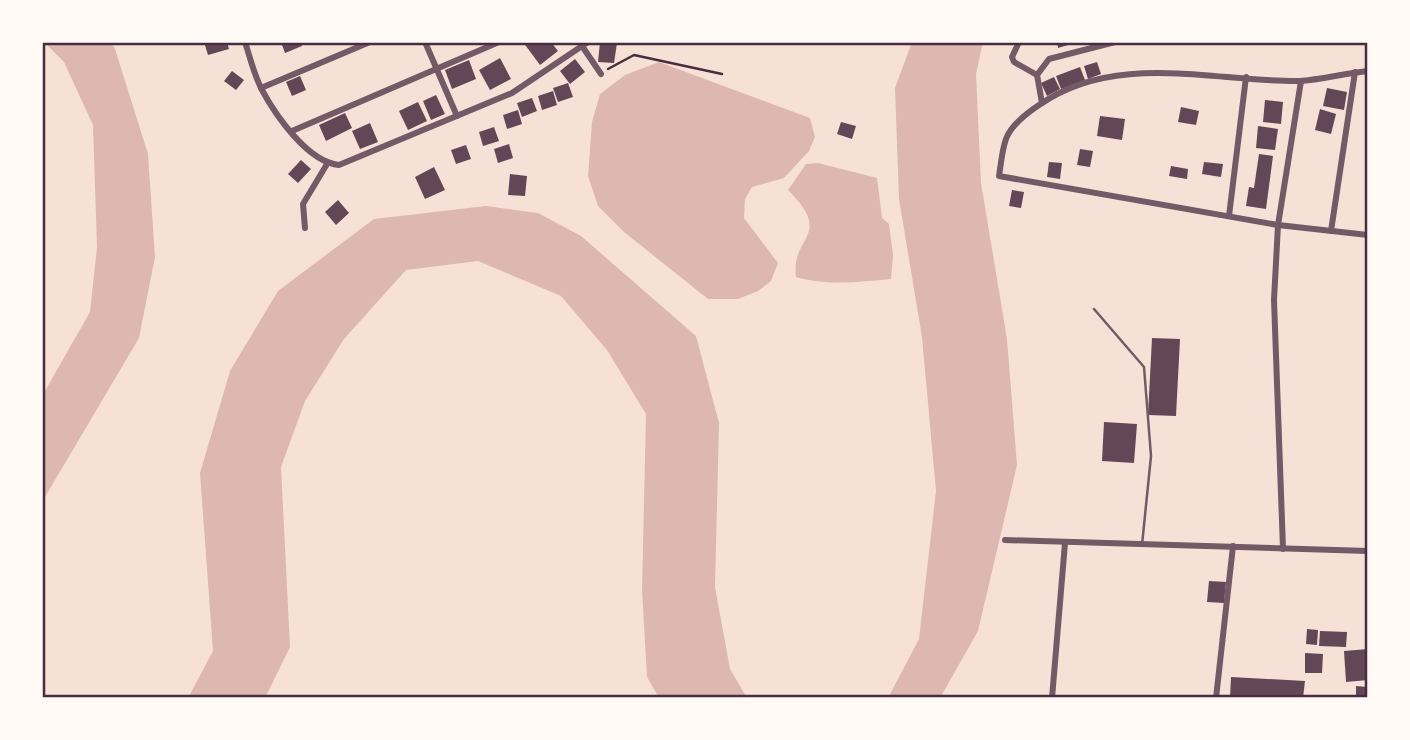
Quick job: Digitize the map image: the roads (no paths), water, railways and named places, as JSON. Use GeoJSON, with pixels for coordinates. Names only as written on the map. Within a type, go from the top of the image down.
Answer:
{"type":"FeatureCollection","features":[{"type":"Feature","properties":{"kind":"street"},"geometry":{"type":"LineString","coordinates":[[245,42],[261,88],[292,131],[327,164],[339,165],[512,93],[585,44],[601,74]]}},
{"type":"Feature","properties":{"kind":"street"},"geometry":{"type":"LineString","coordinates":[[261,88],[370,42]]}},
{"type":"Feature","properties":{"kind":"street"},"geometry":{"type":"LineString","coordinates":[[425,42],[457,116]]}},
{"type":"Feature","properties":{"kind":"street"},"geometry":{"type":"LineString","coordinates":[[292,131],[499,42]]}},
{"type":"Feature","properties":{"kind":"street"},"geometry":{"type":"LineString","coordinates":[[1019,42],[1013,57],[1014,62],[1037,75]]}},
{"type":"Feature","properties":{"kind":"street"},"geometry":{"type":"LineString","coordinates":[[1042,103],[1037,75],[1049,59],[1115,42]]}},
{"type":"Feature","properties":{"kind":"street"},"geometry":{"type":"LineString","coordinates":[[1368,71],[1301,81],[1165,72],[1129,74],[1086,84],[1042,103],[1026,114],[1006,137],[999,176],[1278,225],[1368,235]]}},
{"type":"Feature","properties":{"kind":"street"},"geometry":{"type":"LineString","coordinates":[[1331,231],[1355,72]]}},
{"type":"Feature","properties":{"kind":"street"},"geometry":{"type":"LineString","coordinates":[[1229,216],[1246,77]]}},
{"type":"Feature","properties":{"kind":"street"},"geometry":{"type":"LineString","coordinates":[[1283,549],[1274,300],[1278,225],[1301,81]]}},
{"type":"Feature","properties":{"kind":"street"},"geometry":{"type":"LineString","coordinates":[[305,228],[303,204],[327,164]]}},
{"type":"Feature","properties":{"kind":"street"},"geometry":{"type":"LineString","coordinates":[[1005,540],[1368,551]]}},
{"type":"Feature","properties":{"kind":"street"},"geometry":{"type":"LineString","coordinates":[[1052,698],[1065,543]]}},
{"type":"Feature","properties":{"kind":"street"},"geometry":{"type":"LineString","coordinates":[[1216,698],[1233,546]]}},
{"type":"Feature","properties":{"kind":"lane"},"geometry":{"type":"LineString","coordinates":[[1094,309],[1144,367],[1151,456],[1142,545]]}}]}
